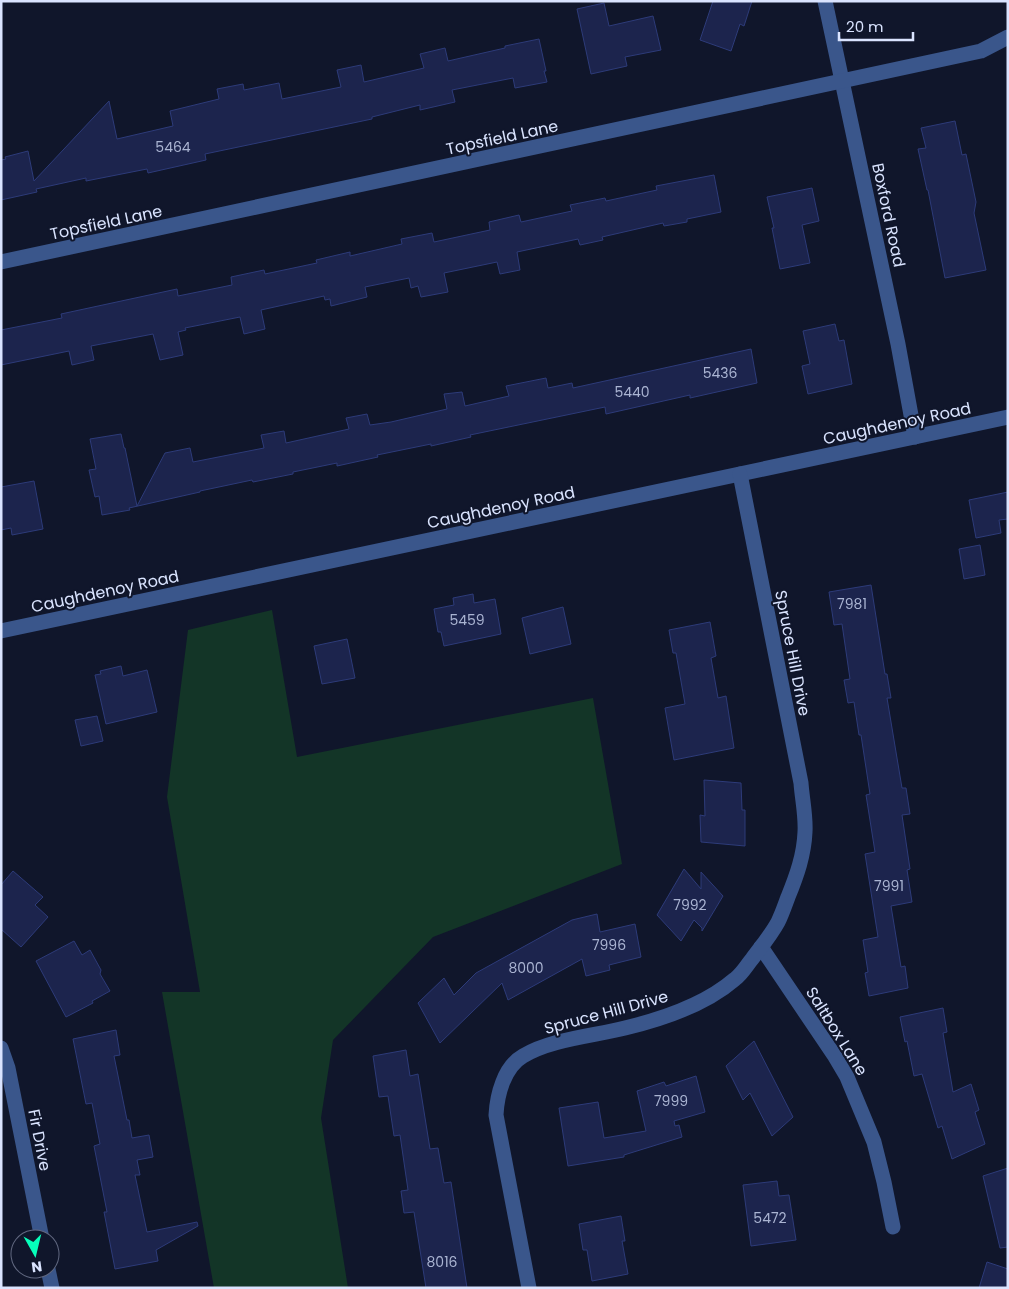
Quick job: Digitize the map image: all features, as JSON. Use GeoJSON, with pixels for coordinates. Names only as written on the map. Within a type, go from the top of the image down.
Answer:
{"type":"FeatureCollection","features":[{"type":"Feature","properties":{"kind":"street","name":"Boxford Road"},"geometry":{"type":"LineString","coordinates":[[825,1],[898,344],[915,437]]}},
{"type":"Feature","properties":{"kind":"street","name":"Topsfield Lane"},"geometry":{"type":"LineString","coordinates":[[1,262],[981,51],[1008,37]]}},
{"type":"Feature","properties":{"kind":"street","name":"Caughdenoy Road"},"geometry":{"type":"LineString","coordinates":[[1,631],[1008,417]]}},
{"type":"Feature","properties":{"kind":"street","name":"Spruce Hill Drive"},"geometry":{"type":"LineString","coordinates":[[529,1288],[496,1115],[496,1103],[501,1087],[512,1065],[522,1056],[540,1048],[584,1036],[625,1028],[670,1015],[708,998],[737,978],[779,921],[803,856],[806,830],[801,782],[740,474]]}},
{"type":"Feature","properties":{"kind":"street","name":"Saltbox Lane"},"geometry":{"type":"LineString","coordinates":[[761,947],[834,1054],[847,1077],[874,1142],[893,1227]]}},
{"type":"Feature","properties":{"kind":"street","name":"Fir Drive"},"geometry":{"type":"LineString","coordinates":[[1,1048],[8,1068],[40,1229]]}},
{"type":"Feature","properties":{"kind":"green space"},"geometry":{"type":"Polygon","coordinates":[[[272,610],[297,757],[593,698],[622,864],[433,937],[333,1040],[321,1118],[348,1288],[214,1288],[162,992],[200,992],[167,797],[188,630],[272,610]]]}},
{"type":"Feature","properties":{"kind":"building"},"geometry":{"type":"Polygon","coordinates":[[[713,1],[752,1],[744,26],[740,24],[731,51],[700,40],[713,1]]]}},
{"type":"Feature","properties":{"kind":"building"},"geometry":{"type":"Polygon","coordinates":[[[604,3],[609,26],[653,16],[661,50],[625,57],[627,66],[591,74],[577,9],[604,3]]]}},
{"type":"Feature","properties":{"kind":"building"},"geometry":{"type":"Polygon","coordinates":[[[539,39],[547,82],[515,88],[513,78],[452,90],[455,102],[420,110],[420,105],[372,117],[372,119],[205,154],[206,160],[148,173],[147,169],[86,181],[86,178],[36,189],[37,192],[1,200],[1,160],[6,159],[5,157],[28,151],[34,181],[109,101],[117,139],[173,126],[170,111],[219,99],[217,89],[243,84],[244,90],[279,83],[282,99],[341,87],[337,70],[361,65],[364,82],[424,68],[420,54],[445,48],[448,61],[539,39]]]}},
{"type":"Feature","properties":{"kind":"building"},"geometry":{"type":"Polygon","coordinates":[[[955,121],[962,155],[966,154],[976,202],[974,213],[986,270],[945,278],[918,149],[926,148],[921,128],[955,121]]]}},
{"type":"Feature","properties":{"kind":"building"},"geometry":{"type":"Polygon","coordinates":[[[714,175],[721,212],[687,219],[687,222],[664,226],[663,223],[602,237],[603,240],[580,245],[578,239],[517,252],[520,270],[500,274],[497,262],[444,273],[448,292],[421,297],[418,286],[411,288],[409,278],[365,287],[367,297],[331,306],[330,299],[325,300],[324,296],[261,310],[265,329],[244,334],[240,317],[185,328],[186,330],[178,332],[183,355],[160,360],[153,334],[91,346],[94,360],[72,365],[69,351],[1,365],[1,330],[62,318],[61,314],[177,289],[178,296],[232,285],[231,277],[264,270],[265,274],[317,263],[316,260],[350,252],[350,256],[402,244],[401,239],[432,233],[434,242],[490,230],[489,222],[519,215],[521,222],[572,211],[570,205],[605,198],[606,201],[657,190],[656,186],[714,175]]]}},
{"type":"Feature","properties":{"kind":"building"},"geometry":{"type":"Polygon","coordinates":[[[812,188],[819,221],[802,225],[810,263],[780,269],[767,197],[812,188]]]}},
{"type":"Feature","properties":{"kind":"building"},"geometry":{"type":"Polygon","coordinates":[[[835,324],[839,341],[844,340],[852,384],[808,394],[802,366],[810,364],[803,331],[835,324]]]}},
{"type":"Feature","properties":{"kind":"building"},"geometry":{"type":"Polygon","coordinates":[[[751,349],[757,383],[690,398],[690,395],[606,414],[605,407],[470,435],[471,437],[431,446],[431,444],[377,455],[378,457],[337,466],[337,463],[293,472],[293,474],[200,491],[129,508],[130,510],[102,515],[99,496],[95,497],[89,470],[96,469],[90,439],[121,434],[137,506],[165,453],[190,448],[193,462],[264,448],[261,435],[284,431],[286,443],[349,429],[346,418],[367,414],[370,425],[447,409],[444,394],[462,392],[465,406],[509,396],[506,386],[546,378],[548,388],[572,383],[573,388],[751,349]]]}},
{"type":"Feature","properties":{"kind":"building"},"geometry":{"type":"Polygon","coordinates":[[[34,481],[43,529],[12,535],[11,528],[1,530],[1,487],[34,481]]]}},
{"type":"Feature","properties":{"kind":"building"},"geometry":{"type":"Polygon","coordinates":[[[1008,492],[1008,519],[999,520],[1001,533],[976,538],[969,500],[1008,492]]]}},
{"type":"Feature","properties":{"kind":"building"},"geometry":{"type":"Polygon","coordinates":[[[980,545],[985,575],[964,579],[959,549],[980,545]]]}},
{"type":"Feature","properties":{"kind":"building"},"geometry":{"type":"Polygon","coordinates":[[[871,585],[885,674],[887,674],[891,698],[887,698],[902,788],[906,788],[910,814],[902,815],[910,869],[907,870],[912,902],[891,906],[901,967],[905,966],[908,988],[869,996],[865,973],[868,972],[863,940],[878,937],[865,854],[875,852],[866,795],[870,794],[854,702],[848,703],[844,680],[850,679],[842,624],[834,625],[829,592],[871,585]]]}},
{"type":"Feature","properties":{"kind":"building"},"geometry":{"type":"Polygon","coordinates":[[[473,594],[474,603],[495,599],[501,634],[444,646],[441,632],[438,632],[434,609],[454,605],[453,598],[473,594]]]}},
{"type":"Feature","properties":{"kind":"building"},"geometry":{"type":"Polygon","coordinates":[[[563,607],[571,644],[530,654],[522,618],[563,607]]]}},
{"type":"Feature","properties":{"kind":"building"},"geometry":{"type":"Polygon","coordinates":[[[710,622],[716,656],[711,658],[718,698],[726,696],[734,748],[674,760],[665,708],[685,704],[676,653],[673,653],[669,630],[710,622]]]}},
{"type":"Feature","properties":{"kind":"building"},"geometry":{"type":"Polygon","coordinates":[[[347,639],[355,678],[322,684],[314,646],[347,639]]]}},
{"type":"Feature","properties":{"kind":"building"},"geometry":{"type":"Polygon","coordinates":[[[121,666],[123,676],[147,670],[157,712],[106,724],[95,675],[101,674],[100,671],[121,666]]]}},
{"type":"Feature","properties":{"kind":"building"},"geometry":{"type":"Polygon","coordinates":[[[97,716],[103,741],[81,746],[75,720],[97,716]]]}},
{"type":"Feature","properties":{"kind":"building"},"geometry":{"type":"Polygon","coordinates":[[[704,780],[741,783],[742,810],[745,810],[745,846],[701,842],[700,815],[705,816],[704,780]]]}},
{"type":"Feature","properties":{"kind":"building"},"geometry":{"type":"Polygon","coordinates":[[[684,869],[701,889],[701,872],[723,896],[702,931],[702,928],[694,920],[681,941],[657,915],[684,869]]]}},
{"type":"Feature","properties":{"kind":"building"},"geometry":{"type":"Polygon","coordinates":[[[13,871],[43,897],[35,905],[48,917],[21,947],[1,929],[1,885],[13,871]]]}},
{"type":"Feature","properties":{"kind":"building"},"geometry":{"type":"Polygon","coordinates":[[[597,914],[600,932],[635,924],[641,957],[609,965],[610,970],[586,976],[582,959],[508,1000],[502,983],[440,1043],[418,1003],[444,978],[454,995],[476,973],[572,920],[597,914]]]}},
{"type":"Feature","properties":{"kind":"building"},"geometry":{"type":"Polygon","coordinates":[[[74,941],[82,955],[90,950],[101,970],[100,974],[110,991],[92,1001],[93,1003],[66,1017],[36,961],[74,941]]]}},
{"type":"Feature","properties":{"kind":"building"},"geometry":{"type":"Polygon","coordinates":[[[943,1008],[947,1032],[943,1033],[953,1092],[971,1084],[979,1110],[975,1112],[985,1144],[952,1159],[942,1126],[938,1128],[922,1074],[914,1076],[900,1017],[943,1008]]]}},
{"type":"Feature","properties":{"kind":"building"},"geometry":{"type":"Polygon","coordinates":[[[116,1030],[120,1055],[114,1056],[132,1138],[149,1135],[153,1157],[137,1160],[140,1175],[135,1175],[147,1232],[197,1222],[198,1226],[156,1250],[158,1261],[115,1269],[104,1212],[107,1212],[94,1146],[100,1144],[92,1103],[86,1104],[73,1039],[116,1030]]]}},
{"type":"Feature","properties":{"kind":"building"},"geometry":{"type":"Polygon","coordinates":[[[754,1041],[793,1117],[772,1136],[750,1093],[743,1100],[726,1066],[754,1041]]]}},
{"type":"Feature","properties":{"kind":"building"},"geometry":{"type":"Polygon","coordinates":[[[406,1050],[410,1076],[418,1074],[430,1149],[438,1148],[444,1183],[451,1182],[467,1288],[426,1288],[414,1212],[404,1213],[401,1191],[408,1190],[400,1135],[394,1136],[388,1096],[379,1097],[373,1056],[406,1050]]]}},
{"type":"Feature","properties":{"kind":"building"},"geometry":{"type":"Polygon","coordinates":[[[696,1076],[705,1112],[674,1121],[675,1126],[679,1125],[682,1137],[624,1155],[624,1157],[568,1166],[559,1108],[598,1102],[604,1138],[646,1131],[637,1091],[664,1082],[666,1086],[696,1076]]]}},
{"type":"Feature","properties":{"kind":"building"},"geometry":{"type":"Polygon","coordinates":[[[1008,1168],[1008,1247],[1000,1248],[983,1176],[1008,1168]]]}},
{"type":"Feature","properties":{"kind":"building"},"geometry":{"type":"Polygon","coordinates":[[[777,1181],[779,1196],[789,1195],[796,1240],[751,1246],[743,1185],[777,1181]]]}},
{"type":"Feature","properties":{"kind":"building"},"geometry":{"type":"Polygon","coordinates":[[[621,1216],[625,1241],[622,1241],[628,1274],[592,1281],[587,1250],[583,1250],[579,1224],[621,1216]]]}},
{"type":"Feature","properties":{"kind":"building"},"geometry":{"type":"Polygon","coordinates":[[[987,1262],[1008,1269],[1008,1288],[979,1288],[987,1262]]]}}]}
